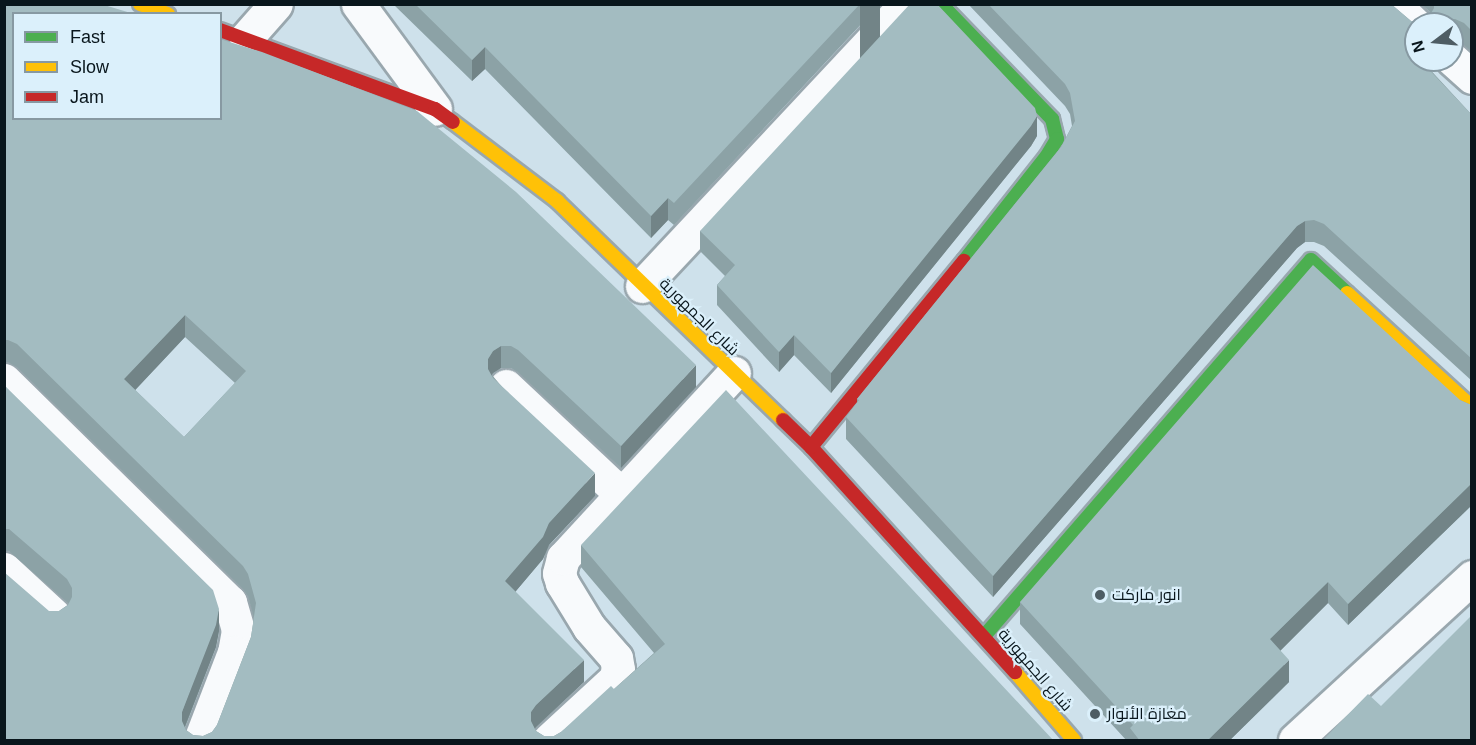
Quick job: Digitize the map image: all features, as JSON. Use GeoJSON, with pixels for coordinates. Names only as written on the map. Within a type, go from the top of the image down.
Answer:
{"type":"FeatureCollection","features":[{"type":"Feature","properties":{"kind":"street"},"geometry":{"type":"LineString","coordinates":[[140,4],[162,12]]}},
{"type":"Feature","properties":{"kind":"street"},"geometry":{"type":"LineString","coordinates":[[233,34],[276,4]]}},
{"type":"Feature","properties":{"kind":"street"},"geometry":{"type":"LineString","coordinates":[[358,4],[435,109]]}},
{"type":"Feature","properties":{"kind":"street"},"geometry":{"type":"LineString","coordinates":[[642,286],[906,4]]}},
{"type":"Feature","properties":{"kind":"street"},"geometry":{"type":"LineString","coordinates":[[811,447],[971,253],[1046,157],[1057,139],[1052,119],[941,4]]}},
{"type":"Feature","properties":{"kind":"street","name":"شارع الجمهورية"},"geometry":{"type":"LineString","coordinates":[[233,34],[435,109],[557,201],[642,286],[811,447],[984,636],[1074,741]]}},
{"type":"Feature","properties":{"kind":"street"},"geometry":{"type":"LineString","coordinates":[[984,636],[1311,260],[1472,407]]}},
{"type":"Feature","properties":{"kind":"street"},"geometry":{"type":"LineString","coordinates":[[549,741],[615,679],[618,669],[616,658],[570,601],[559,573],[563,558],[734,373]]}},
{"type":"Feature","properties":{"kind":"street"},"geometry":{"type":"LineString","coordinates":[[4,380],[230,602],[238,630],[234,652],[200,741]]}},
{"type":"Feature","properties":{"kind":"street"},"geometry":{"type":"LineString","coordinates":[[506,387],[622,495]]}},
{"type":"Feature","properties":{"kind":"street"},"geometry":{"type":"LineString","coordinates":[[4,569],[54,615]]}},
{"type":"Feature","properties":{"kind":"street"},"geometry":{"type":"LineString","coordinates":[[1295,741],[1472,577]]}},
{"type":"Feature","properties":{"kind":"building"},"geometry":{"type":"Polygon","coordinates":[[[4,4],[101,4],[127,12],[12,12],[12,120],[222,120],[222,40],[262,52],[417,111],[516,192],[696,365],[621,446],[518,350],[511,346],[501,346],[493,351],[488,359],[488,369],[493,378],[595,473],[549,523],[543,537],[505,581],[584,660],[531,712],[531,721],[536,731],[544,736],[554,736],[561,732],[611,686],[614,689],[665,644],[581,545],[726,390],[1054,741],[4,741],[4,572],[49,611],[59,611],[68,605],[72,597],[72,588],[67,579],[9,529],[4,529],[4,385],[213,590],[219,609],[216,625],[182,712],[182,721],[186,730],[193,735],[203,736],[212,732],[217,725],[251,637],[256,603],[248,574],[243,566],[17,344],[4,340],[4,4]],[[185,315],[124,379],[184,437],[246,371],[185,315]]]}},
{"type":"Feature","properties":{"kind":"building"},"geometry":{"type":"Polygon","coordinates":[[[415,4],[860,4],[674,203],[668,198],[651,216],[485,47],[472,60],[415,4]]]}},
{"type":"Feature","properties":{"kind":"building"},"geometry":{"type":"Polygon","coordinates":[[[910,4],[937,4],[1035,108],[1037,116],[831,373],[794,335],[779,352],[717,285],[735,265],[700,231],[910,4]]]}},
{"type":"Feature","properties":{"kind":"building"},"geometry":{"type":"Polygon","coordinates":[[[988,4],[1391,4],[1404,15],[1404,72],[1431,72],[1472,115],[1472,359],[1324,224],[1314,220],[1305,221],[1297,226],[993,576],[846,417],[859,400],[857,399],[1061,147],[1075,121],[1070,93],[1065,84],[988,4]]]}},
{"type":"Feature","properties":{"kind":"building"},"geometry":{"type":"Polygon","coordinates":[[[1434,4],[1472,4],[1472,31],[1464,23],[1464,12],[1432,12],[1434,4]]]}},
{"type":"Feature","properties":{"kind":"building"},"geometry":{"type":"Polygon","coordinates":[[[1313,265],[1460,400],[1472,404],[1472,483],[1348,604],[1328,582],[1270,639],[1289,660],[1207,741],[1140,741],[1130,728],[1133,725],[1020,602],[1313,265]]]}},
{"type":"Feature","properties":{"kind":"building"},"geometry":{"type":"Polygon","coordinates":[[[1472,615],[1472,741],[1322,741],[1368,694],[1381,706],[1472,615]]]}},
{"type":"Feature","properties":{"kind":"traffic: fast"},"geometry":{"type":"LineString","coordinates":[[941,4],[1052,119],[1057,139],[1046,157],[964,261]]}},
{"type":"Feature","properties":{"kind":"traffic: fast"},"geometry":{"type":"LineString","coordinates":[[984,636],[1311,260],[1347,293]]}},
{"type":"Feature","properties":{"kind":"traffic: slow"},"geometry":{"type":"LineString","coordinates":[[140,4],[162,12]]}},
{"type":"Feature","properties":{"kind":"traffic: slow"},"geometry":{"type":"LineString","coordinates":[[453,122],[557,201],[783,420]]}},
{"type":"Feature","properties":{"kind":"traffic: slow"},"geometry":{"type":"LineString","coordinates":[[1347,293],[1472,407]]}},
{"type":"Feature","properties":{"kind":"traffic: slow"},"geometry":{"type":"LineString","coordinates":[[1015,672],[1074,740]]}},
{"type":"Feature","properties":{"kind":"traffic: jam"},"geometry":{"type":"LineString","coordinates":[[222,31],[435,109],[453,122]]}},
{"type":"Feature","properties":{"kind":"traffic: jam"},"geometry":{"type":"LineString","coordinates":[[811,447],[964,261]]}},
{"type":"Feature","properties":{"kind":"traffic: jam"},"geometry":{"type":"LineString","coordinates":[[783,420],[811,447],[1015,672]]}},
{"type":"Feature","properties":{"kind":"place","name":"انور ماركت"},"geometry":{"type":"Point","coordinates":[1100,595]}},
{"type":"Feature","properties":{"kind":"place","name":"مغازة الأنوار"},"geometry":{"type":"Point","coordinates":[1095,714]}}]}
